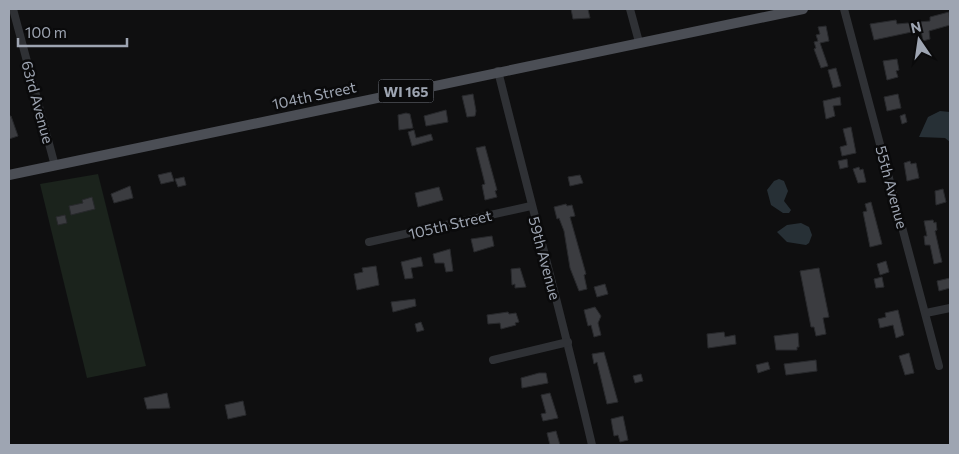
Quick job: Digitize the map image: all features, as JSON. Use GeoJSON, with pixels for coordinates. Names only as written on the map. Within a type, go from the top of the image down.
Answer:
{"type":"FeatureCollection","features":[{"type":"Feature","properties":{"kind":"main road","name":"104th Street"},"geometry":{"type":"LineString","coordinates":[[9,175],[498,71],[803,9]]}},
{"type":"Feature","properties":{"kind":"street","name":"63rd Avenue"},"geometry":{"type":"LineString","coordinates":[[13,9],[55,166]]}},
{"type":"Feature","properties":{"kind":"street"},"geometry":{"type":"LineString","coordinates":[[630,9],[639,42]]}},
{"type":"Feature","properties":{"kind":"street","name":"55th Avenue"},"geometry":{"type":"LineString","coordinates":[[844,9],[939,366]]}},
{"type":"Feature","properties":{"kind":"street","name":"59th Avenue"},"geometry":{"type":"LineString","coordinates":[[498,71],[531,206],[568,342],[592,445]]}},
{"type":"Feature","properties":{"kind":"street","name":"105th Street"},"geometry":{"type":"LineString","coordinates":[[369,242],[531,206]]}},
{"type":"Feature","properties":{"kind":"street"},"geometry":{"type":"LineString","coordinates":[[926,313],[950,308]]}},
{"type":"Feature","properties":{"kind":"street"},"geometry":{"type":"LineString","coordinates":[[493,360],[568,342]]}},
{"type":"Feature","properties":{"kind":"shaded area"},"geometry":{"type":"Polygon","coordinates":[[[940,111],[950,112],[950,142],[945,138],[919,137],[928,117],[940,111]]]}},
{"type":"Feature","properties":{"kind":"shaded area"},"geometry":{"type":"Polygon","coordinates":[[[98,174],[146,366],[87,378],[40,184],[98,174]]]}},
{"type":"Feature","properties":{"kind":"shaded area"},"geometry":{"type":"Polygon","coordinates":[[[779,179],[784,181],[788,191],[784,201],[791,210],[789,213],[783,213],[771,205],[767,190],[774,181],[779,179]]]}},
{"type":"Feature","properties":{"kind":"shaded area"},"geometry":{"type":"Polygon","coordinates":[[[801,223],[809,227],[812,235],[809,243],[806,245],[787,242],[777,232],[787,225],[801,223]]]}},
{"type":"Feature","properties":{"kind":"building"},"geometry":{"type":"Polygon","coordinates":[[[571,9],[588,9],[590,18],[573,19],[571,9]]]}},
{"type":"Feature","properties":{"kind":"building"},"geometry":{"type":"Polygon","coordinates":[[[949,12],[950,25],[929,31],[930,39],[923,41],[921,30],[874,40],[870,24],[896,20],[897,24],[930,21],[930,17],[949,12]]]}},
{"type":"Feature","properties":{"kind":"building"},"geometry":{"type":"Polygon","coordinates":[[[826,26],[829,41],[820,43],[828,66],[821,68],[814,49],[816,48],[814,42],[818,41],[816,35],[820,34],[818,27],[826,26]]]}},
{"type":"Feature","properties":{"kind":"building"},"geometry":{"type":"Polygon","coordinates":[[[897,59],[899,70],[896,71],[898,77],[887,80],[883,61],[897,59]]]}},
{"type":"Feature","properties":{"kind":"building"},"geometry":{"type":"Polygon","coordinates":[[[836,68],[841,86],[833,88],[828,70],[836,68]]]}},
{"type":"Feature","properties":{"kind":"building"},"geometry":{"type":"Polygon","coordinates":[[[473,94],[475,116],[467,117],[462,96],[473,94]]]}},
{"type":"Feature","properties":{"kind":"building"},"geometry":{"type":"Polygon","coordinates":[[[898,94],[901,108],[887,111],[884,97],[898,94]]]}},
{"type":"Feature","properties":{"kind":"building"},"geometry":{"type":"Polygon","coordinates":[[[840,97],[841,105],[833,106],[835,116],[826,119],[823,101],[840,97]]]}},
{"type":"Feature","properties":{"kind":"building"},"geometry":{"type":"Polygon","coordinates":[[[446,110],[448,122],[426,126],[424,116],[446,110]]]}},
{"type":"Feature","properties":{"kind":"building"},"geometry":{"type":"Polygon","coordinates":[[[410,114],[413,128],[399,130],[398,115],[410,114]]]}},
{"type":"Feature","properties":{"kind":"building"},"geometry":{"type":"Polygon","coordinates":[[[905,114],[907,122],[902,124],[900,116],[905,114]]]}},
{"type":"Feature","properties":{"kind":"building"},"geometry":{"type":"Polygon","coordinates":[[[9,116],[11,116],[18,136],[9,139],[9,116]]]}},
{"type":"Feature","properties":{"kind":"building"},"geometry":{"type":"Polygon","coordinates":[[[851,127],[856,153],[842,156],[840,147],[847,145],[843,129],[851,127]]]}},
{"type":"Feature","properties":{"kind":"building"},"geometry":{"type":"Polygon","coordinates":[[[414,130],[416,138],[431,134],[433,140],[412,146],[408,132],[414,130]]]}},
{"type":"Feature","properties":{"kind":"building"},"geometry":{"type":"Polygon","coordinates":[[[485,146],[497,190],[495,191],[497,197],[485,200],[482,185],[485,184],[476,148],[485,146]]]}},
{"type":"Feature","properties":{"kind":"building"},"geometry":{"type":"Polygon","coordinates":[[[847,159],[848,167],[840,169],[838,161],[847,159]]]}},
{"type":"Feature","properties":{"kind":"building"},"geometry":{"type":"Polygon","coordinates":[[[910,161],[911,164],[916,163],[919,178],[907,181],[904,163],[910,161]]]}},
{"type":"Feature","properties":{"kind":"building"},"geometry":{"type":"Polygon","coordinates":[[[859,167],[860,170],[863,169],[866,182],[858,183],[853,169],[859,167]]]}},
{"type":"Feature","properties":{"kind":"building"},"geometry":{"type":"Polygon","coordinates":[[[171,172],[174,181],[161,184],[158,175],[171,172]]]}},
{"type":"Feature","properties":{"kind":"building"},"geometry":{"type":"Polygon","coordinates":[[[580,175],[583,183],[570,186],[568,177],[580,175]]]}},
{"type":"Feature","properties":{"kind":"building"},"geometry":{"type":"Polygon","coordinates":[[[184,177],[186,185],[178,187],[175,179],[184,177]]]}},
{"type":"Feature","properties":{"kind":"building"},"geometry":{"type":"Polygon","coordinates":[[[130,186],[133,198],[114,203],[111,194],[130,186]]]}},
{"type":"Feature","properties":{"kind":"building"},"geometry":{"type":"Polygon","coordinates":[[[439,187],[443,200],[418,207],[415,193],[439,187]]]}},
{"type":"Feature","properties":{"kind":"building"},"geometry":{"type":"Polygon","coordinates":[[[943,189],[946,202],[936,205],[935,191],[943,189]]]}},
{"type":"Feature","properties":{"kind":"building"},"geometry":{"type":"Polygon","coordinates":[[[92,197],[95,209],[71,215],[69,206],[83,203],[82,200],[92,197]]]}},
{"type":"Feature","properties":{"kind":"building"},"geometry":{"type":"Polygon","coordinates":[[[871,202],[882,244],[870,247],[863,212],[867,211],[865,204],[871,202]]]}},
{"type":"Feature","properties":{"kind":"building"},"geometry":{"type":"Polygon","coordinates":[[[566,204],[567,206],[572,205],[575,216],[570,217],[586,274],[584,275],[587,289],[579,291],[570,268],[564,231],[559,218],[557,219],[554,207],[566,204]]]}},
{"type":"Feature","properties":{"kind":"building"},"geometry":{"type":"Polygon","coordinates":[[[65,215],[67,223],[58,225],[56,217],[65,215]]]}},
{"type":"Feature","properties":{"kind":"building"},"geometry":{"type":"Polygon","coordinates":[[[933,220],[934,223],[936,222],[937,230],[935,231],[942,262],[934,264],[930,245],[925,245],[924,236],[927,236],[924,221],[933,220]]]}},
{"type":"Feature","properties":{"kind":"building"},"geometry":{"type":"Polygon","coordinates":[[[492,236],[494,246],[474,252],[471,239],[492,236]]]}},
{"type":"Feature","properties":{"kind":"building"},"geometry":{"type":"Polygon","coordinates":[[[450,249],[453,271],[446,272],[444,263],[435,263],[433,254],[450,249]]]}},
{"type":"Feature","properties":{"kind":"building"},"geometry":{"type":"Polygon","coordinates":[[[421,257],[423,266],[411,268],[413,278],[405,279],[401,262],[421,257]]]}},
{"type":"Feature","properties":{"kind":"building"},"geometry":{"type":"Polygon","coordinates":[[[886,261],[889,272],[880,275],[877,264],[886,261]]]}},
{"type":"Feature","properties":{"kind":"building"},"geometry":{"type":"Polygon","coordinates":[[[376,266],[379,285],[357,290],[354,274],[363,272],[362,268],[376,266]]]}},
{"type":"Feature","properties":{"kind":"building"},"geometry":{"type":"Polygon","coordinates":[[[520,268],[526,287],[515,288],[515,284],[512,285],[511,269],[520,268]]]}},
{"type":"Feature","properties":{"kind":"building"},"geometry":{"type":"Polygon","coordinates":[[[819,268],[829,317],[823,318],[826,334],[816,336],[814,327],[811,327],[800,271],[819,268]]]}},
{"type":"Feature","properties":{"kind":"building"},"geometry":{"type":"Polygon","coordinates":[[[882,277],[884,287],[876,288],[874,279],[882,277]]]}},
{"type":"Feature","properties":{"kind":"building"},"geometry":{"type":"Polygon","coordinates":[[[950,278],[950,288],[939,291],[937,281],[950,278]]]}},
{"type":"Feature","properties":{"kind":"building"},"geometry":{"type":"Polygon","coordinates":[[[605,284],[608,294],[597,297],[594,287],[605,284]]]}},
{"type":"Feature","properties":{"kind":"building"},"geometry":{"type":"Polygon","coordinates":[[[415,299],[416,306],[393,312],[391,302],[415,299]]]}},
{"type":"Feature","properties":{"kind":"building"},"geometry":{"type":"Polygon","coordinates":[[[595,307],[601,316],[598,323],[601,335],[594,337],[591,325],[588,326],[584,310],[595,307]]]}},
{"type":"Feature","properties":{"kind":"building"},"geometry":{"type":"Polygon","coordinates":[[[898,310],[904,335],[896,338],[893,325],[880,328],[878,319],[886,317],[885,313],[898,310]]]}},
{"type":"Feature","properties":{"kind":"building"},"geometry":{"type":"Polygon","coordinates":[[[508,312],[509,314],[516,313],[519,322],[515,323],[516,325],[501,329],[500,323],[488,324],[487,315],[508,312]]]}},
{"type":"Feature","properties":{"kind":"building"},"geometry":{"type":"Polygon","coordinates":[[[421,322],[424,330],[417,332],[415,324],[421,322]]]}},
{"type":"Feature","properties":{"kind":"building"},"geometry":{"type":"Polygon","coordinates":[[[724,332],[725,337],[735,335],[736,344],[708,348],[707,334],[724,332]]]}},
{"type":"Feature","properties":{"kind":"building"},"geometry":{"type":"Polygon","coordinates":[[[798,333],[799,347],[797,347],[797,350],[776,350],[774,336],[798,333]]]}},
{"type":"Feature","properties":{"kind":"building"},"geometry":{"type":"Polygon","coordinates":[[[604,352],[618,402],[607,404],[597,362],[594,364],[592,354],[604,352]]]}},
{"type":"Feature","properties":{"kind":"building"},"geometry":{"type":"Polygon","coordinates":[[[909,353],[914,373],[905,375],[899,356],[909,353]]]}},
{"type":"Feature","properties":{"kind":"building"},"geometry":{"type":"Polygon","coordinates":[[[816,360],[817,371],[786,375],[784,364],[816,360]]]}},
{"type":"Feature","properties":{"kind":"building"},"geometry":{"type":"Polygon","coordinates":[[[768,362],[770,369],[758,373],[756,365],[768,362]]]}},
{"type":"Feature","properties":{"kind":"building"},"geometry":{"type":"Polygon","coordinates":[[[546,373],[548,383],[522,388],[521,378],[546,373]]]}},
{"type":"Feature","properties":{"kind":"building"},"geometry":{"type":"Polygon","coordinates":[[[641,374],[643,381],[635,383],[633,376],[641,374]]]}},
{"type":"Feature","properties":{"kind":"building"},"geometry":{"type":"Polygon","coordinates":[[[167,393],[170,408],[147,409],[144,398],[167,393]]]}},
{"type":"Feature","properties":{"kind":"building"},"geometry":{"type":"Polygon","coordinates":[[[550,393],[558,418],[543,421],[541,414],[546,413],[541,395],[550,393]]]}},
{"type":"Feature","properties":{"kind":"building"},"geometry":{"type":"Polygon","coordinates":[[[243,401],[246,415],[228,419],[225,405],[243,401]]]}},
{"type":"Feature","properties":{"kind":"building"},"geometry":{"type":"Polygon","coordinates":[[[623,416],[628,440],[620,442],[618,435],[614,436],[611,419],[623,416]]]}},
{"type":"Feature","properties":{"kind":"building"},"geometry":{"type":"Polygon","coordinates":[[[556,431],[560,445],[550,445],[547,433],[556,431]]]}}]}
